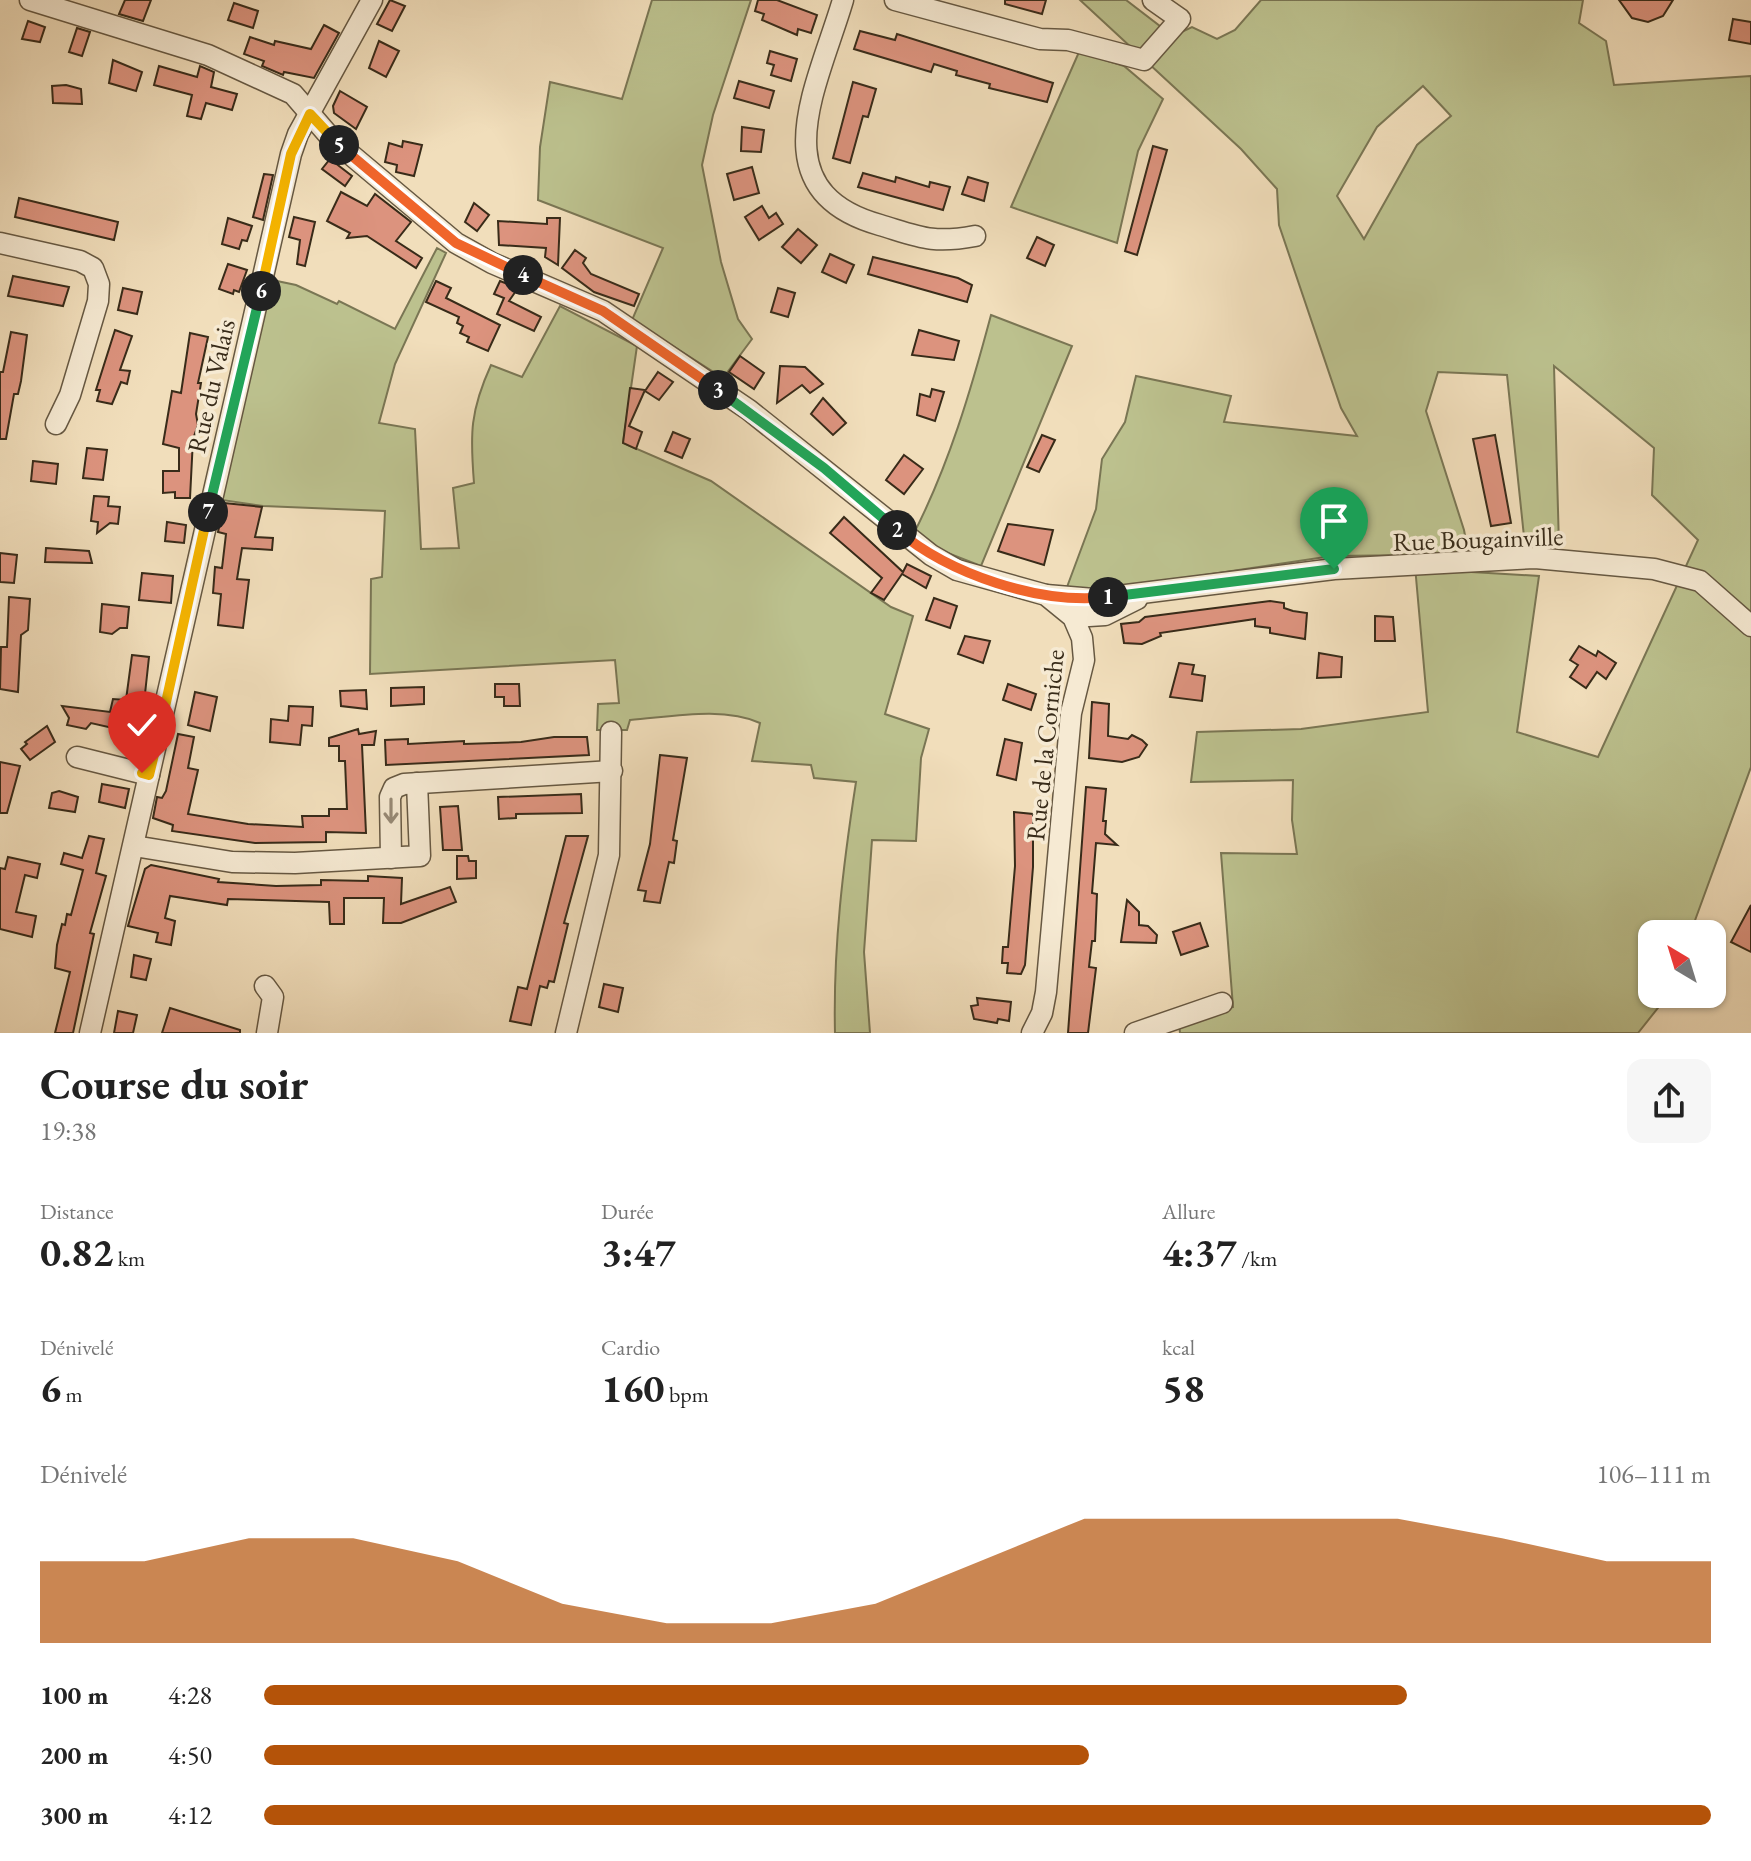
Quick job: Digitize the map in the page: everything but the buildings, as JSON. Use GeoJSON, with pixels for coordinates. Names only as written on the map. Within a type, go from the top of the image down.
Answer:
{"type":"FeatureCollection","features":[{"type":"Feature","properties":{"kind":"street","name":"Rue de la Corniche"},"geometry":{"type":"LineString","coordinates":[[30,0],[208,55],[293,94],[331,138],[456,243],[492,263],[603,311],[749,410],[931,555],[957,570],[1046,595],[1073,617],[1082,638],[1084,660],[1071,713],[1046,992],[1042,1013],[1032,1033]]}},
{"type":"Feature","properties":{"kind":"street","name":"Rue du Valais"},"geometry":{"type":"LineString","coordinates":[[90,1033],[291,154],[372,0]]}},
{"type":"Feature","properties":{"kind":"street"},"geometry":{"type":"LineString","coordinates":[[843,0],[806,126],[804,149],[812,177],[831,202],[858,219],[940,242],[975,236]]}},
{"type":"Feature","properties":{"kind":"street"},"geometry":{"type":"LineString","coordinates":[[895,0],[1040,39],[1068,40],[1144,60],[1180,19],[1153,0]]}},
{"type":"Feature","properties":{"kind":"street"},"geometry":{"type":"LineString","coordinates":[[0,243],[80,261],[93,268],[99,284],[98,301],[70,395],[56,424]]}},
{"type":"Feature","properties":{"kind":"street","name":"Rue Bougainville"},"geometry":{"type":"LineString","coordinates":[[1046,595],[1099,607],[1154,593],[1334,569],[1535,558],[1654,569],[1700,581],[1751,626]]}},
{"type":"Feature","properties":{"kind":"street"},"geometry":{"type":"LineString","coordinates":[[1073,617],[1099,607]]}},
{"type":"Feature","properties":{"kind":"street"},"geometry":{"type":"LineString","coordinates":[[1084,660],[1099,607]]}},
{"type":"Feature","properties":{"kind":"street"},"geometry":{"type":"LineString","coordinates":[[566,1033],[609,855],[611,732]]}},
{"type":"Feature","properties":{"kind":"street"},"geometry":{"type":"LineString","coordinates":[[77,757],[149,775]]}},
{"type":"Feature","properties":{"kind":"street"},"geometry":{"type":"LineString","coordinates":[[391,858],[390,797],[394,788],[417,783],[612,771]]}},
{"type":"Feature","properties":{"kind":"street"},"geometry":{"type":"LineString","coordinates":[[134,846],[232,862],[295,863],[420,856],[417,783]]}},
{"type":"Feature","properties":{"kind":"street"},"geometry":{"type":"LineString","coordinates":[[265,986],[273,997],[267,1033]]}},
{"type":"Feature","properties":{"kind":"street"},"geometry":{"type":"LineString","coordinates":[[1135,1033],[1222,1003]]}},
{"type":"Feature","properties":{"kind":"green space"},"geometry":{"type":"Polygon","coordinates":[[[652,0],[751,0],[713,115],[702,165],[721,262],[738,319],[752,339],[723,378],[632,320],[663,248],[538,200],[540,147],[550,82],[622,99],[652,0]]]}},
{"type":"Feature","properties":{"kind":"green space"},"geometry":{"type":"Polygon","coordinates":[[[1080,0],[1126,0],[1173,36],[1192,27],[1217,39],[1235,30],[1261,0],[1583,0],[1579,23],[1606,41],[1614,85],[1751,76],[1751,767],[1695,920],[1638,920],[1638,1008],[1658,1008],[1638,1033],[1180,1033],[1179,1023],[1233,1007],[1221,853],[1297,854],[1292,820],[1293,780],[1191,782],[1197,732],[1301,729],[1428,712],[1414,555],[1332,556],[1104,590],[1067,587],[1096,509],[1102,459],[1125,422],[1136,376],[1231,396],[1224,422],[1357,436],[1341,408],[1279,225],[1277,189],[1241,149],[1080,0]],[[1423,86],[1377,127],[1337,196],[1364,239],[1417,145],[1451,116],[1423,86]],[[1554,366],[1559,546],[1525,546],[1507,375],[1438,372],[1426,411],[1464,530],[1472,572],[1539,576],[1517,732],[1598,757],[1698,540],[1652,495],[1654,448],[1554,366]]]}},
{"type":"Feature","properties":{"kind":"green space"},"geometry":{"type":"Polygon","coordinates":[[[1079,52],[1124,66],[1163,99],[1138,151],[1117,243],[1011,207],[1079,52]]]}},
{"type":"Feature","properties":{"kind":"green space"},"geometry":{"type":"Polygon","coordinates":[[[437,248],[446,253],[395,364],[379,423],[415,429],[421,549],[459,548],[453,488],[474,483],[473,423],[484,381],[491,365],[522,377],[560,306],[637,346],[623,443],[711,481],[891,607],[913,616],[885,714],[929,729],[921,758],[916,841],[872,840],[864,952],[870,1033],[835,1033],[840,907],[856,782],[814,778],[811,765],[752,761],[760,723],[745,718],[713,714],[679,715],[630,720],[627,730],[597,730],[598,704],[619,703],[615,660],[370,674],[371,579],[382,577],[385,511],[263,506],[222,500],[272,280],[296,285],[337,304],[339,301],[395,329],[437,248]]]}},
{"type":"Feature","properties":{"kind":"green space"},"geometry":{"type":"Polygon","coordinates":[[[991,315],[1072,346],[981,566],[940,550],[913,535],[938,482],[958,427],[991,315]]]}},
{"type":"Feature","properties":{"kind":"route"},"geometry":{"type":"LineString","coordinates":[[142,773],[149,775],[291,154],[310,114],[331,138],[456,243],[492,263],[603,311],[749,410],[904,536],[957,570],[1046,595],[1094,599],[1334,569]]}}]}
